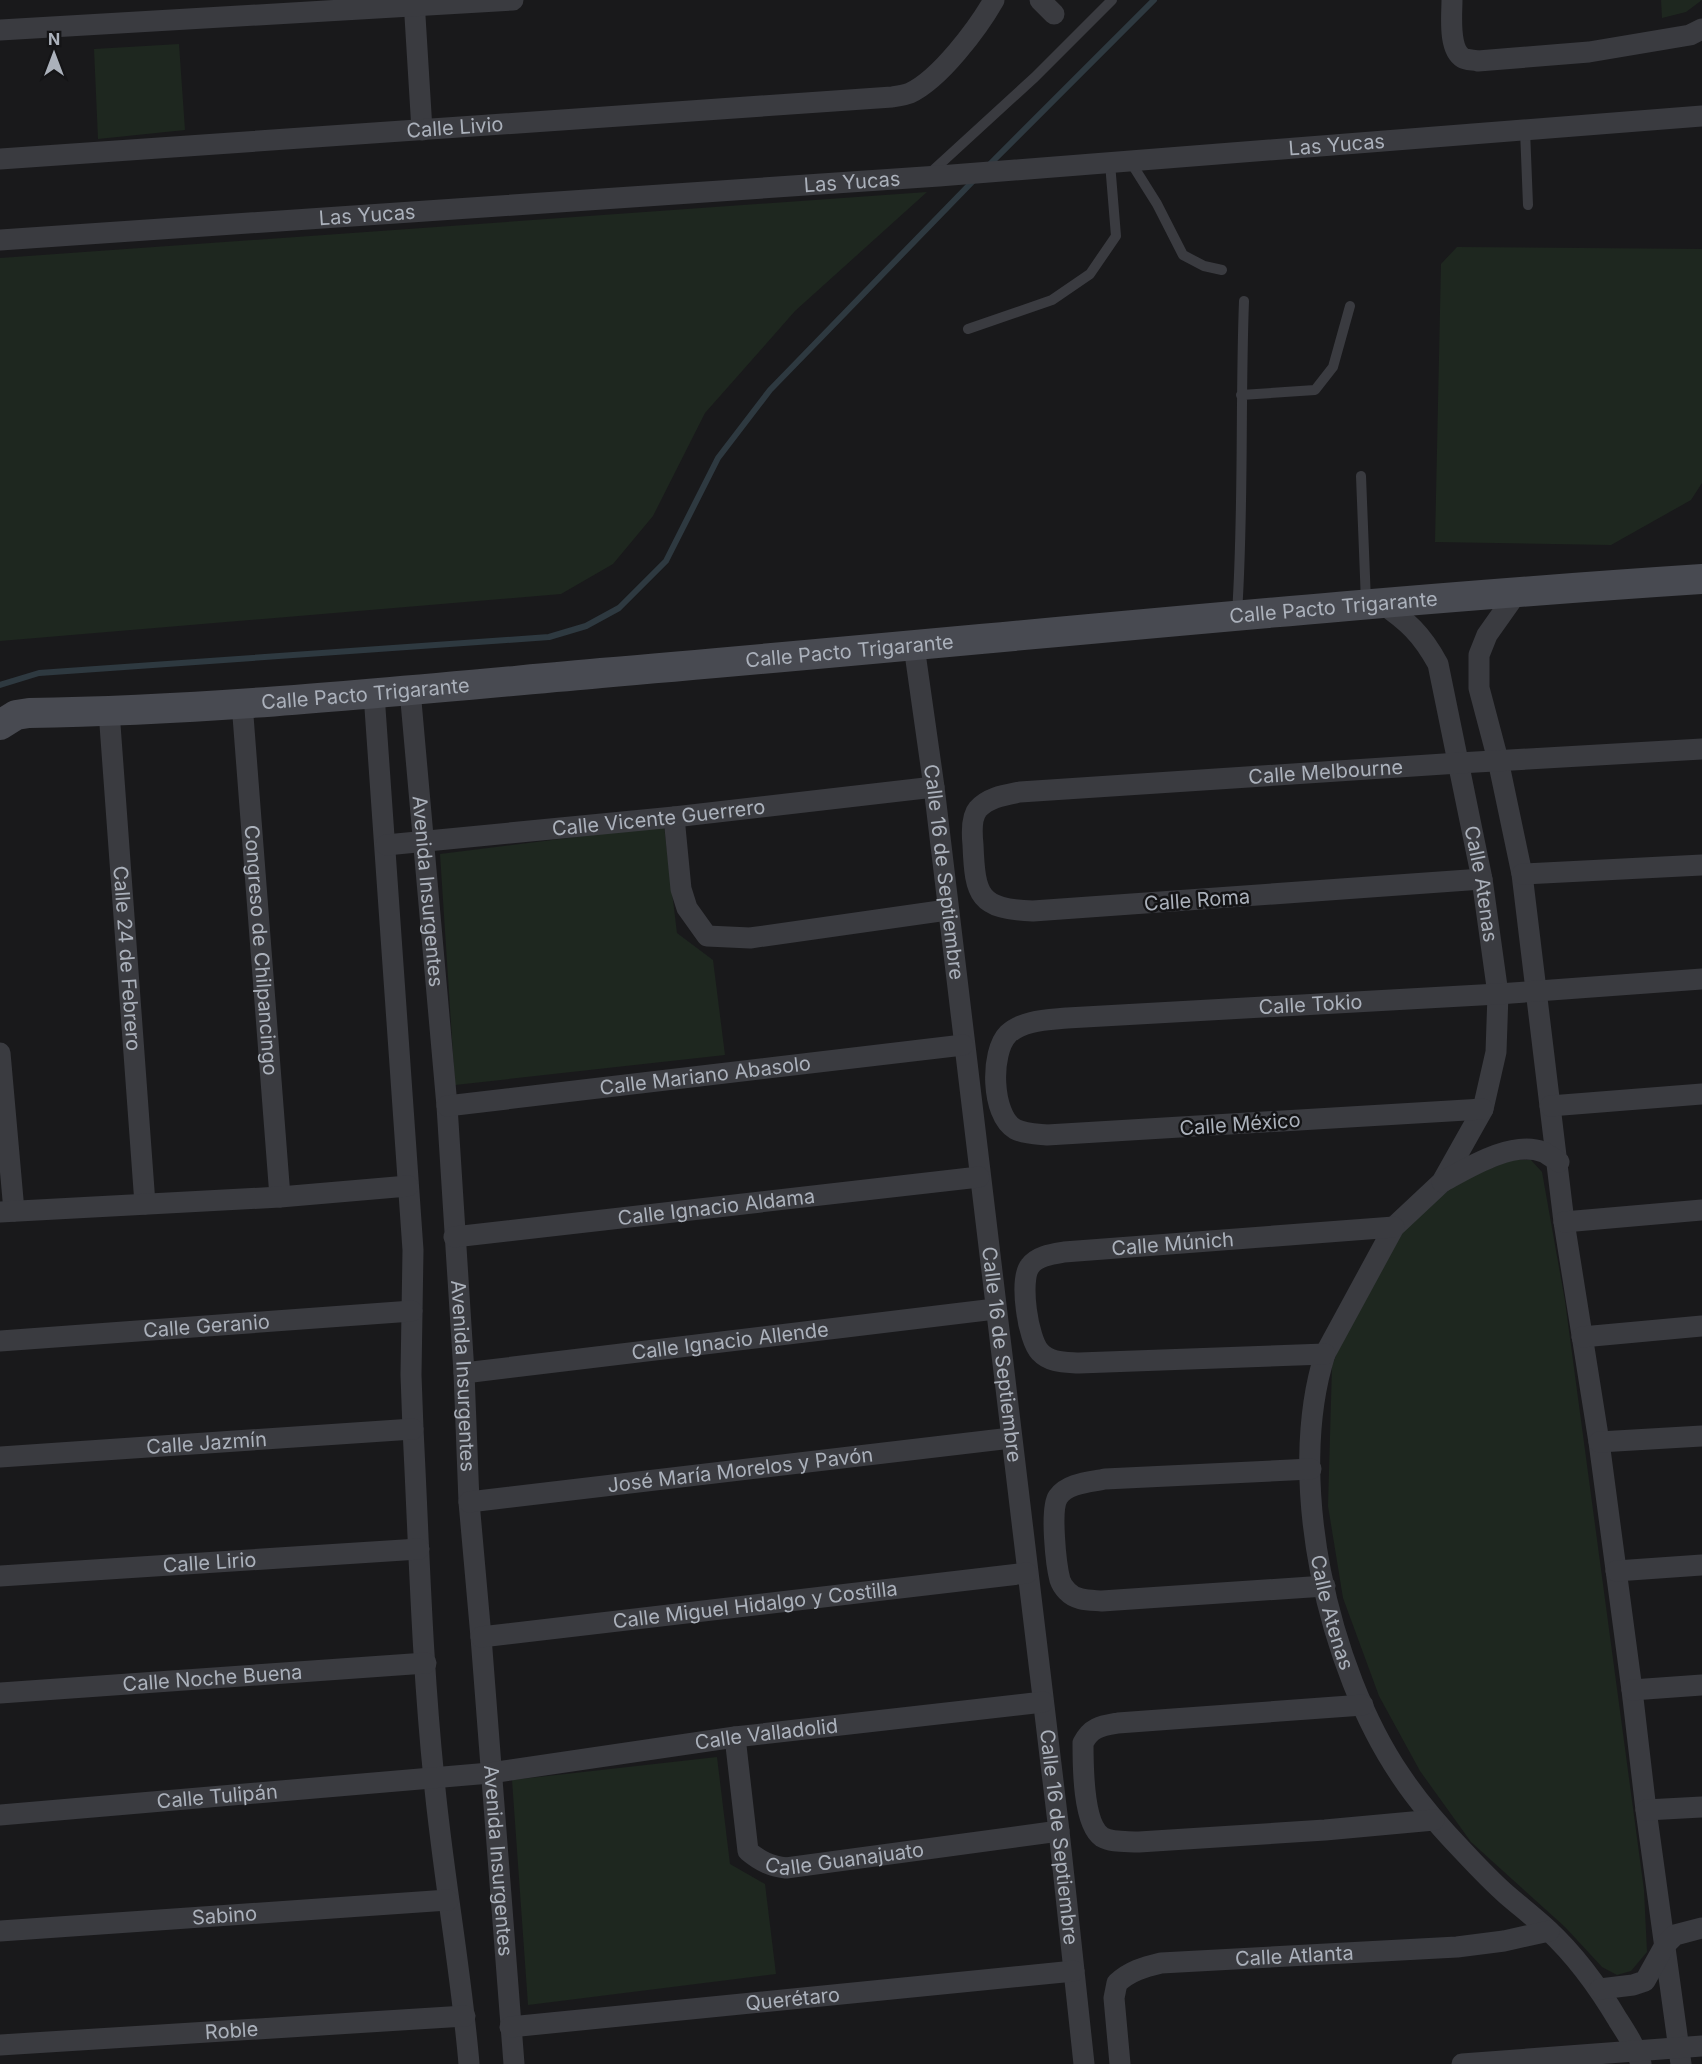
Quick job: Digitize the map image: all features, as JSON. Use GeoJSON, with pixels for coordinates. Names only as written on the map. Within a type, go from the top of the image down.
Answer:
{"type":"FeatureCollection","features":[{"type":"Feature","properties":{"kind":"street"},"geometry":{"type":"LineString","coordinates":[[0,30],[414,3],[513,0]]}},
{"type":"Feature","properties":{"kind":"street","name":"Calle Livio"},"geometry":{"type":"LineString","coordinates":[[0,159],[892,97],[909,93],[926,82],[942,67],[974,30],[994,0]]}},
{"type":"Feature","properties":{"kind":"street"},"geometry":{"type":"LineString","coordinates":[[1452,0],[1452,34],[1455,49],[1463,58],[1478,61],[1589,52],[1690,35],[1702,29]]}},
{"type":"Feature","properties":{"kind":"street"},"geometry":{"type":"LineString","coordinates":[[414,3],[422,130]]}},
{"type":"Feature","properties":{"kind":"street","name":"Las Yucas"},"geometry":{"type":"LineString","coordinates":[[0,240],[932,177],[1702,116]]}},
{"type":"Feature","properties":{"kind":"street","name":"Calle Pacto Trigarante"},"geometry":{"type":"LineString","coordinates":[[0,725],[16,715],[29,713],[109,711],[374,694],[1373,603],[1702,579]]}},
{"type":"Feature","properties":{"kind":"street","name":"Calle Atenas"},"geometry":{"type":"LineString","coordinates":[[1518,591],[1487,634],[1479,655],[1479,688],[1498,760],[1522,874],[1564,1222],[1599,1442],[1680,2056]]}},
{"type":"Feature","properties":{"kind":"street","name":"Calle Atenas"},"geometry":{"type":"LineString","coordinates":[[1373,603],[1407,622],[1419,634],[1438,664],[1482,879],[1498,994],[1496,1052],[1483,1109],[1442,1182]]}},
{"type":"Feature","properties":{"kind":"street","name":"Calle 16 de Septiembre"},"geometry":{"type":"LineString","coordinates":[[914,646],[934,787],[963,1045],[1059,1831],[1084,2064]]}},
{"type":"Feature","properties":{"kind":"street","name":"Avenida Insurgentes"},"geometry":{"type":"LineString","coordinates":[[410,690],[447,1106],[464,1373],[469,1502],[514,2064]]}},
{"type":"Feature","properties":{"kind":"street","name":"Avenida Insurgentes"},"geometry":{"type":"LineString","coordinates":[[374,694],[413,1250],[411,1375],[413,1429],[433,1778],[465,2016],[469,2064]]}},
{"type":"Feature","properties":{"kind":"street","name":"Congreso de Chilpancingo"},"geometry":{"type":"LineString","coordinates":[[242,703],[280,1197]]}},
{"type":"Feature","properties":{"kind":"street","name":"Calle 24 de Febrero"},"geometry":{"type":"LineString","coordinates":[[109,711],[145,1204]]}},
{"type":"Feature","properties":{"kind":"street","name":"Calle Melbourne"},"geometry":{"type":"LineString","coordinates":[[972,832],[975,812],[986,802],[1001,795],[1020,792],[1498,760],[1702,749]]}},
{"type":"Feature","properties":{"kind":"street","name":"Calle Vicente Guerrero"},"geometry":{"type":"LineString","coordinates":[[386,844],[674,817],[934,787]]}},
{"type":"Feature","properties":{"kind":"street"},"geometry":{"type":"LineString","coordinates":[[674,817],[681,889],[687,908],[707,936],[750,938],[947,910]]}},
{"type":"Feature","properties":{"kind":"street","name":"Calle Roma"},"geometry":{"type":"LineString","coordinates":[[972,832],[974,876],[978,891],[996,906],[1012,910],[1045,911],[1482,879]]}},
{"type":"Feature","properties":{"kind":"street"},"geometry":{"type":"LineString","coordinates":[[1522,874],[1702,865]]}},
{"type":"Feature","properties":{"kind":"street","name":"Calle Tokio"},"geometry":{"type":"LineString","coordinates":[[1003,1116],[997,1099],[996,1077],[1000,1047],[1008,1035],[1020,1026],[1037,1022],[1078,1017],[1498,994],[1702,979]]}},
{"type":"Feature","properties":{"kind":"street","name":"Calle Mariano Abasolo"},"geometry":{"type":"LineString","coordinates":[[447,1106],[963,1045]]}},
{"type":"Feature","properties":{"kind":"street"},"geometry":{"type":"LineString","coordinates":[[0,1053],[7,1212],[280,1197],[408,1186]]}},
{"type":"Feature","properties":{"kind":"street"},"geometry":{"type":"LineString","coordinates":[[1550,1106],[1702,1094]]}},
{"type":"Feature","properties":{"kind":"street","name":"Calle México"},"geometry":{"type":"LineString","coordinates":[[1003,1116],[1013,1128],[1027,1133],[1047,1135],[1483,1109]]}},
{"type":"Feature","properties":{"kind":"street","name":"Calle Atenas"},"geometry":{"type":"LineString","coordinates":[[1558,1162],[1543,1152],[1527,1149],[1484,1160],[1442,1182],[1394,1227],[1325,1354],[1313,1406],[1311,1497],[1324,1587],[1334,1630],[1363,1705],[1380,1741],[1401,1776],[1434,1820],[1504,1893],[1549,1931],[1600,1989],[1639,2058]]}},
{"type":"Feature","properties":{"kind":"street","name":"Calle Ignacio Aldama"},"geometry":{"type":"LineString","coordinates":[[454,1237],[979,1177]]}},
{"type":"Feature","properties":{"kind":"street"},"geometry":{"type":"LineString","coordinates":[[1564,1222],[1702,1210]]}},
{"type":"Feature","properties":{"kind":"street","name":"Calle Múnich"},"geometry":{"type":"LineString","coordinates":[[1325,1354],[1079,1363],[1050,1360],[1039,1352],[1032,1339],[1025,1280],[1029,1267],[1038,1260],[1064,1252],[1394,1227]]}},
{"type":"Feature","properties":{"kind":"street","name":"Calle Ignacio Allende"},"geometry":{"type":"LineString","coordinates":[[464,1373],[995,1309]]}},
{"type":"Feature","properties":{"kind":"street","name":"Calle Geranio"},"geometry":{"type":"LineString","coordinates":[[0,1341],[412,1311]]}},
{"type":"Feature","properties":{"kind":"street"},"geometry":{"type":"LineString","coordinates":[[1582,1337],[1702,1326]]}},
{"type":"Feature","properties":{"kind":"street","name":"Calle Jazmín"},"geometry":{"type":"LineString","coordinates":[[0,1457],[413,1429]]}},
{"type":"Feature","properties":{"kind":"street"},"geometry":{"type":"LineString","coordinates":[[1599,1442],[1702,1436]]}},
{"type":"Feature","properties":{"kind":"street","name":"José María Morelos y Pavón"},"geometry":{"type":"LineString","coordinates":[[469,1502],[1011,1438]]}},
{"type":"Feature","properties":{"kind":"street"},"geometry":{"type":"LineString","coordinates":[[1311,1469],[1105,1479],[1072,1487],[1059,1497],[1054,1510],[1060,1582],[1074,1596],[1102,1600],[1324,1587]]}},
{"type":"Feature","properties":{"kind":"street","name":"Calle Lirio"},"geometry":{"type":"LineString","coordinates":[[0,1576],[419,1549]]}},
{"type":"Feature","properties":{"kind":"street"},"geometry":{"type":"LineString","coordinates":[[1616,1571],[1702,1565]]}},
{"type":"Feature","properties":{"kind":"street","name":"Calle Miguel Hidalgo y Costilla"},"geometry":{"type":"LineString","coordinates":[[481,1637],[1028,1573]]}},
{"type":"Feature","properties":{"kind":"street","name":"Calle Noche Buena"},"geometry":{"type":"LineString","coordinates":[[0,1693],[426,1663]]}},
{"type":"Feature","properties":{"kind":"street"},"geometry":{"type":"LineString","coordinates":[[1632,1690],[1702,1685]]}},
{"type":"Feature","properties":{"kind":"street","name":"Calle Valladolid"},"geometry":{"type":"LineString","coordinates":[[433,1778],[490,1773],[735,1737],[1043,1702]]}},
{"type":"Feature","properties":{"kind":"street"},"geometry":{"type":"LineString","coordinates":[[1363,1705],[1101,1726],[1088,1734],[1083,1743],[1089,1818],[1095,1830],[1104,1838],[1139,1842],[1434,1820]]}},
{"type":"Feature","properties":{"kind":"street","name":"Calle Guanajuato"},"geometry":{"type":"LineString","coordinates":[[735,1737],[748,1851],[761,1862],[775,1867],[786,1868],[1059,1831]]}},
{"type":"Feature","properties":{"kind":"street","name":"Calle Tulipán"},"geometry":{"type":"LineString","coordinates":[[0,1815],[433,1778]]}},
{"type":"Feature","properties":{"kind":"street"},"geometry":{"type":"LineString","coordinates":[[1646,1810],[1702,1807]]}},
{"type":"Feature","properties":{"kind":"street","name":"Sabino"},"geometry":{"type":"LineString","coordinates":[[0,1931],[448,1900]]}},
{"type":"Feature","properties":{"kind":"street"},"geometry":{"type":"LineString","coordinates":[[1600,1989],[1633,1985],[1645,1981],[1665,1945],[1675,1935],[1702,1928]]}},
{"type":"Feature","properties":{"kind":"street","name":"Calle Atlanta"},"geometry":{"type":"LineString","coordinates":[[1119,2061],[1114,1998],[1117,1983],[1129,1972],[1146,1966],[1161,1963],[1457,1947],[1504,1941],[1549,1931]]}},
{"type":"Feature","properties":{"kind":"street","name":"Querétaro"},"geometry":{"type":"LineString","coordinates":[[510,2028],[1074,1971]]}},
{"type":"Feature","properties":{"kind":"street","name":"Roble"},"geometry":{"type":"LineString","coordinates":[[0,2045],[465,2016]]}},
{"type":"Feature","properties":{"kind":"street"},"geometry":{"type":"LineString","coordinates":[[1462,2064],[1680,2056],[1702,2046]]}},
{"type":"Feature","properties":{"kind":"lane"},"geometry":{"type":"LineString","coordinates":[[932,177],[1113,0]]}},
{"type":"Feature","properties":{"kind":"lane"},"geometry":{"type":"LineString","coordinates":[[1525,130],[1528,205]]}},
{"type":"Feature","properties":{"kind":"lane"},"geometry":{"type":"LineString","coordinates":[[1120,162],[1157,204],[1183,255],[1204,266],[1222,270]]}},
{"type":"Feature","properties":{"kind":"lane"},"geometry":{"type":"LineString","coordinates":[[968,328],[1052,300],[1090,274],[1116,236],[1120,162]]}},
{"type":"Feature","properties":{"kind":"lane"},"geometry":{"type":"LineString","coordinates":[[1237,616],[1240,568],[1244,301]]}},
{"type":"Feature","properties":{"kind":"lane"},"geometry":{"type":"LineString","coordinates":[[1241,395],[1315,390],[1333,367],[1350,306]]}},
{"type":"Feature","properties":{"kind":"lane"},"geometry":{"type":"LineString","coordinates":[[1361,476],[1373,603]]}},
{"type":"Feature","properties":{"kind":"shaded area"},"geometry":{"type":"Polygon","coordinates":[[[1661,0],[1702,0],[1686,12],[1662,18],[1661,0]]]}},
{"type":"Feature","properties":{"kind":"shaded area"},"geometry":{"type":"Polygon","coordinates":[[[179,44],[185,130],[98,139],[94,49],[179,44]]]}},
{"type":"Feature","properties":{"kind":"shaded area"},"geometry":{"type":"Polygon","coordinates":[[[927,192],[795,311],[705,413],[653,516],[613,564],[561,594],[0,641],[0,258],[927,192]]]}},
{"type":"Feature","properties":{"kind":"shaded area"},"geometry":{"type":"Polygon","coordinates":[[[1457,247],[1702,249],[1702,483],[1691,500],[1611,545],[1435,542],[1441,264],[1457,247]]]}},
{"type":"Feature","properties":{"kind":"shaded area"},"geometry":{"type":"Polygon","coordinates":[[[664,826],[677,933],[713,960],[725,1055],[455,1085],[440,854],[664,826]]]}},
{"type":"Feature","properties":{"kind":"shaded area"},"geometry":{"type":"Polygon","coordinates":[[[1512,1160],[1531,1160],[1542,1172],[1565,1301],[1644,1890],[1647,1952],[1631,1971],[1617,1975],[1602,1967],[1565,1927],[1471,1842],[1420,1771],[1379,1696],[1343,1598],[1328,1506],[1332,1366],[1360,1291],[1398,1228],[1464,1179],[1512,1160]]]}},
{"type":"Feature","properties":{"kind":"shaded area"},"geometry":{"type":"Polygon","coordinates":[[[717,1757],[730,1864],[765,1884],[776,1974],[528,2005],[512,1780],[717,1757]]]}},
{"type":"Feature","properties":{"kind":"waterway"},"geometry":{"type":"LineString","coordinates":[[987,167],[1154,0]]}},
{"type":"Feature","properties":{"kind":"waterway"},"geometry":{"type":"LineString","coordinates":[[0,685],[39,673],[549,637],[586,626],[619,608],[666,561],[718,458],[770,390],[975,179]]}}]}
